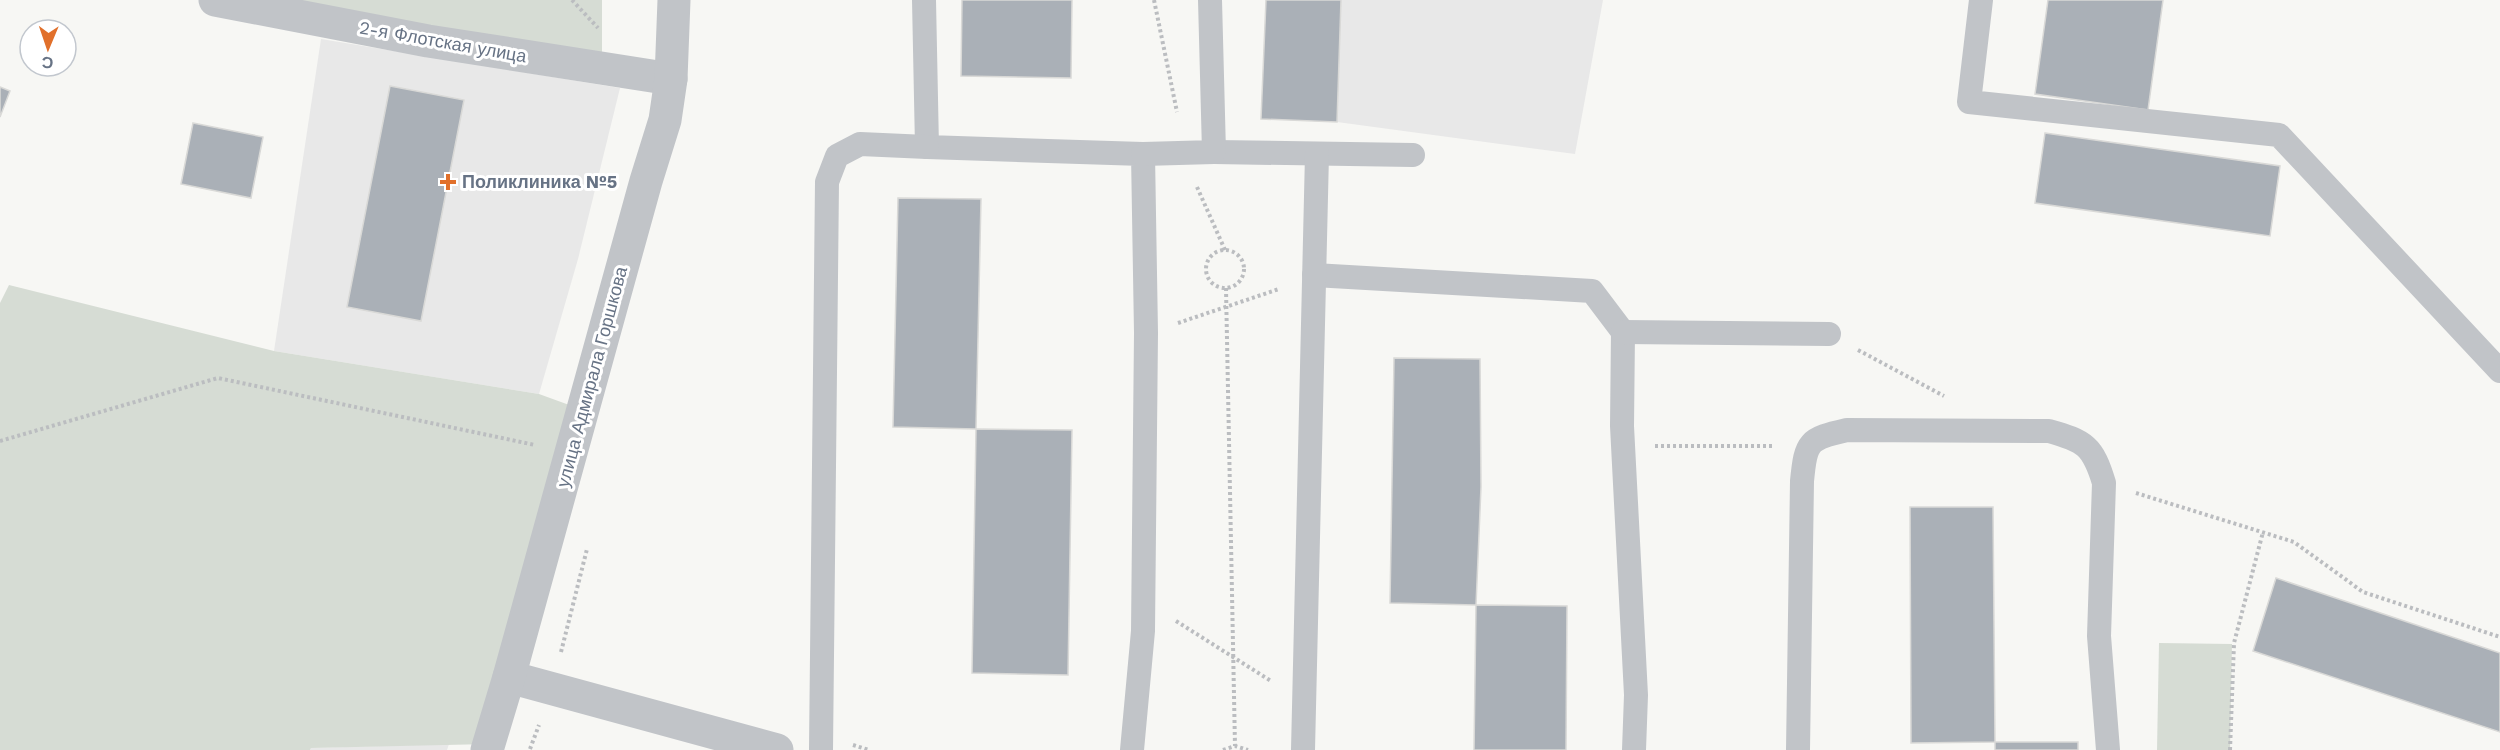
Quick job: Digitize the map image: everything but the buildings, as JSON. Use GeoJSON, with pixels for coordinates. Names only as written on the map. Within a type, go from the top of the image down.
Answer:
{"type":"FeatureCollection","features":[{"type":"Feature","properties":{"kind":"street","name":"2-я Флотская улица"},"geometry":{"type":"LineString","coordinates":[[215,0],[428,41],[671,79]]}},
{"type":"Feature","properties":{"kind":"street","name":"улица Адмирала Горшкова"},"geometry":{"type":"LineString","coordinates":[[487,750],[665,120],[671,79],[674,0]]}},
{"type":"Feature","properties":{"kind":"street"},"geometry":{"type":"LineString","coordinates":[[509,677],[777,750]]}},
{"type":"Feature","properties":{"kind":"lane"},"geometry":{"type":"LineString","coordinates":[[924,0],[927,147]]}},
{"type":"Feature","properties":{"kind":"lane"},"geometry":{"type":"LineString","coordinates":[[1210,0],[1215,152]]}},
{"type":"Feature","properties":{"kind":"lane"},"geometry":{"type":"LineString","coordinates":[[1981,0],[1969,102],[2279,135],[2500,371]]}},
{"type":"Feature","properties":{"kind":"lane"},"geometry":{"type":"LineString","coordinates":[[821,750],[827,182],[837,156],[860,144],[1143,154],[1215,152],[1413,155]]}},
{"type":"Feature","properties":{"kind":"lane"},"geometry":{"type":"LineString","coordinates":[[1302,750],[1317,153]]}},
{"type":"Feature","properties":{"kind":"lane"},"geometry":{"type":"LineString","coordinates":[[1132,750],[1143,631],[1146,333],[1143,154]]}},
{"type":"Feature","properties":{"kind":"lane"},"geometry":{"type":"LineString","coordinates":[[1314,276],[1592,291],[1623,332],[1623,446],[1636,695],[1634,750]]}},
{"type":"Feature","properties":{"kind":"lane"},"geometry":{"type":"LineString","coordinates":[[1623,332],[1829,334]]}},
{"type":"Feature","properties":{"kind":"lane"},"geometry":{"type":"LineString","coordinates":[[1798,750],[1802,481],[1805,452],[1819,436],[1846,430],[2049,431],[2077,438],[2097,459],[2104,483],[2099,636],[2108,750]]}},
{"type":"Feature","properties":{"kind":"path"},"geometry":{"type":"LineString","coordinates":[[1154,0],[1177,112],[1215,152]]}},
{"type":"Feature","properties":{"kind":"path"},"geometry":{"type":"LineString","coordinates":[[1182,154],[1225,250]]}},
{"type":"Feature","properties":{"kind":"path"},"geometry":{"type":"LineString","coordinates":[[1225,250],[1241,258],[1244,268],[1238,283],[1226,288],[1210,281],[1206,272],[1209,258],[1225,250]]}},
{"type":"Feature","properties":{"kind":"path"},"geometry":{"type":"LineString","coordinates":[[1146,333],[1226,308],[1314,276]]}},
{"type":"Feature","properties":{"kind":"path"},"geometry":{"type":"LineString","coordinates":[[1226,288],[1235,746]]}},
{"type":"Feature","properties":{"kind":"path"},"geometry":{"type":"LineString","coordinates":[[1829,334],[1950,399]]}},
{"type":"Feature","properties":{"kind":"path"},"geometry":{"type":"LineString","coordinates":[[0,441],[218,378],[571,452]]}},
{"type":"Feature","properties":{"kind":"path"},"geometry":{"type":"LineString","coordinates":[[1623,446],[1810,446]]}},
{"type":"Feature","properties":{"kind":"path"},"geometry":{"type":"LineString","coordinates":[[2104,483],[2294,542],[2363,592],[2500,637]]}},
{"type":"Feature","properties":{"kind":"path"},"geometry":{"type":"LineString","coordinates":[[2230,750],[2234,643],[2263,532]]}},
{"type":"Feature","properties":{"kind":"path"},"geometry":{"type":"LineString","coordinates":[[1166,614],[1233,658],[1303,699]]}},
{"type":"Feature","properties":{"kind":"path"},"geometry":{"type":"LineString","coordinates":[[1223,750],[1235,746],[1248,750]]}},
{"type":"Feature","properties":{"kind":"shaded area"},"geometry":{"type":"Polygon","coordinates":[[[222,0],[602,0],[602,68],[222,0]]]}},
{"type":"Feature","properties":{"kind":"shaded area"},"geometry":{"type":"Polygon","coordinates":[[[1266,0],[1603,0],[1575,154],[1337,122],[1261,119],[1266,0]]]}},
{"type":"Feature","properties":{"kind":"shaded area","name":"Поликлиника №5"},"geometry":{"type":"Polygon","coordinates":[[[321,39],[620,88],[578,259],[539,394],[274,351],[321,39]]]}},
{"type":"Feature","properties":{"kind":"shaded area"},"geometry":{"type":"Polygon","coordinates":[[[9,285],[274,351],[539,394],[583,410],[489,744],[311,748],[310,750],[0,750],[0,303],[9,285]]]}},
{"type":"Feature","properties":{"kind":"shaded area"},"geometry":{"type":"Polygon","coordinates":[[[2159,643],[2232,644],[2230,750],[2157,750],[2159,643]]]}},
{"type":"Feature","properties":{"kind":"shaded area"},"geometry":{"type":"Polygon","coordinates":[[[449,744],[447,750],[310,750],[311,748],[449,744]]]}},
{"type":"Feature","properties":{"kind":"place","name":"Поликлиника №5"},"geometry":{"type":"Point","coordinates":[448,182]}}]}
